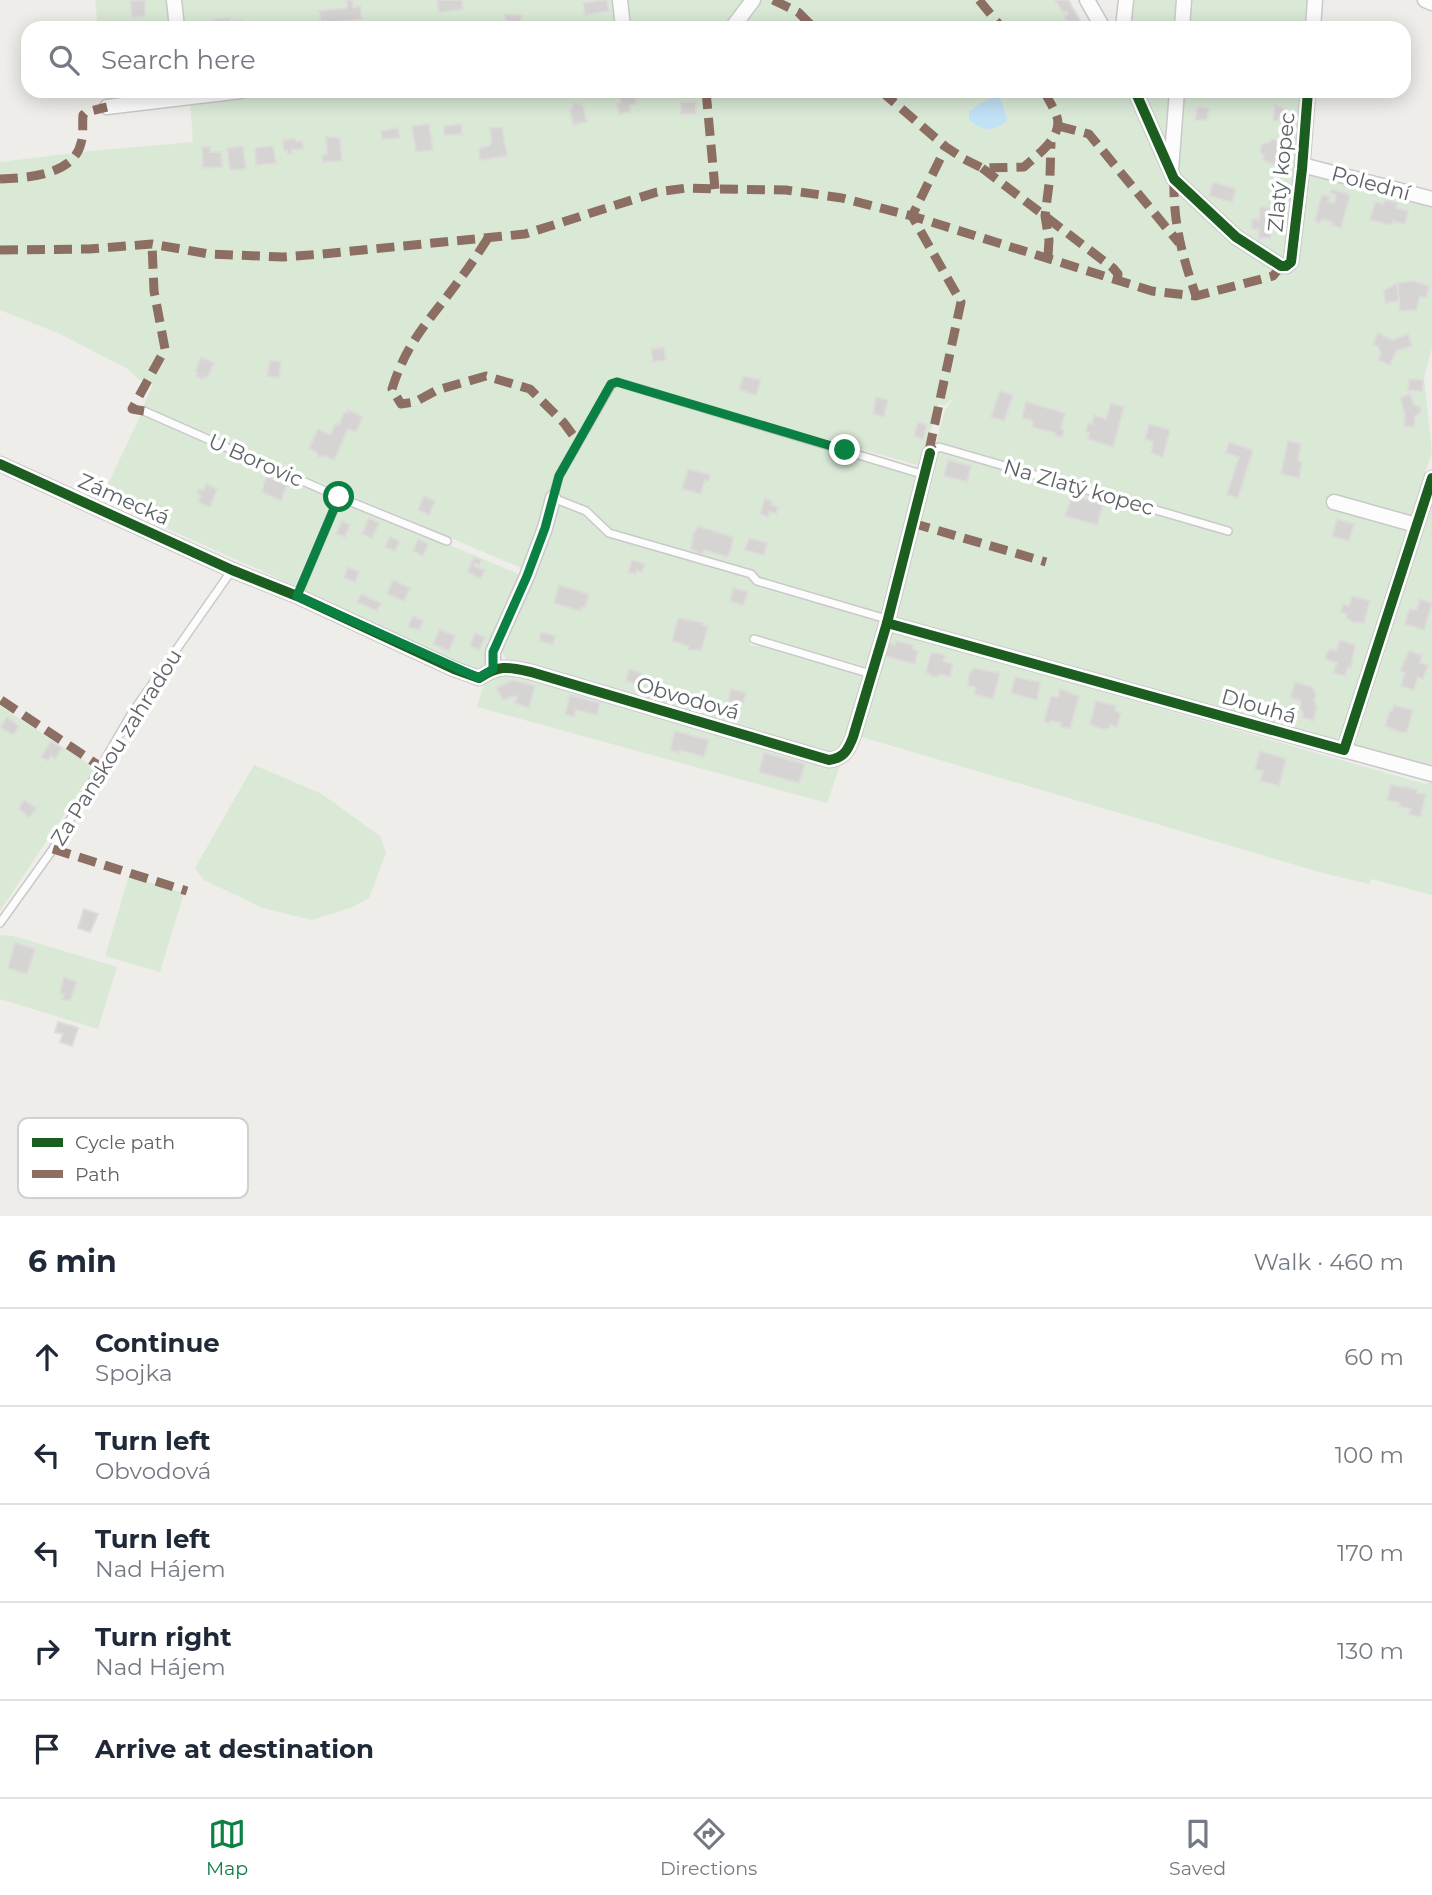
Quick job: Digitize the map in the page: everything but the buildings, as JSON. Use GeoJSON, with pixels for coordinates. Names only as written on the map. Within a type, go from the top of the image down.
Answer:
{"type":"FeatureCollection","features":[{"type":"Feature","properties":{"kind":"street"},"geometry":{"type":"LineString","coordinates":[[174,0],[176,21]]}},
{"type":"Feature","properties":{"kind":"street"},"geometry":{"type":"LineString","coordinates":[[620,0],[622,21]]}},
{"type":"Feature","properties":{"kind":"street"},"geometry":{"type":"LineString","coordinates":[[737,21],[753,0]]}},
{"type":"Feature","properties":{"kind":"street"},"geometry":{"type":"LineString","coordinates":[[1087,0],[1099,21]]}},
{"type":"Feature","properties":{"kind":"street"},"geometry":{"type":"LineString","coordinates":[[1124,21],[1126,0]]}},
{"type":"Feature","properties":{"kind":"street"},"geometry":{"type":"LineString","coordinates":[[1183,21],[1185,0]]}},
{"type":"Feature","properties":{"kind":"street"},"geometry":{"type":"LineString","coordinates":[[1314,21],[1315,0]]}},
{"type":"Feature","properties":{"kind":"street"},"geometry":{"type":"LineString","coordinates":[[1425,0],[1432,3]]}},
{"type":"Feature","properties":{"kind":"street"},"geometry":{"type":"LineString","coordinates":[[107,107],[160,98]]}},
{"type":"Feature","properties":{"kind":"street","name":"Zlatý kopec"},"geometry":{"type":"LineString","coordinates":[[1138,98],[1174,179],[1236,237],[1281,266],[1291,262],[1307,98]]}},
{"type":"Feature","properties":{"kind":"street"},"geometry":{"type":"LineString","coordinates":[[1171,171],[1176,98]]}},
{"type":"Feature","properties":{"kind":"street","name":"Polední"},"geometry":{"type":"LineString","coordinates":[[1310,167],[1432,199]]}},
{"type":"Feature","properties":{"kind":"street","name":"Obvodová"},"geometry":{"type":"LineString","coordinates":[[232,570],[297,596],[479,678],[493,669],[507,667],[531,672],[830,760],[840,758],[849,750],[887,623],[930,453]]}},
{"type":"Feature","properties":{"kind":"street","name":"Zámecká"},"geometry":{"type":"LineString","coordinates":[[0,464],[232,570]]}},
{"type":"Feature","properties":{"kind":"street"},"geometry":{"type":"LineString","coordinates":[[1344,750],[1432,478]]}},
{"type":"Feature","properties":{"kind":"street"},"geometry":{"type":"LineString","coordinates":[[493,669],[493,652],[527,576],[553,498]]}},
{"type":"Feature","properties":{"kind":"street"},"geometry":{"type":"LineString","coordinates":[[1334,502],[1416,525]]}},
{"type":"Feature","properties":{"kind":"street","name":"Dlouhá"},"geometry":{"type":"LineString","coordinates":[[887,623],[1432,774]]}},
{"type":"Feature","properties":{"kind":"lane"},"geometry":{"type":"LineString","coordinates":[[887,623],[883,618],[757,581],[751,574],[609,533],[586,511],[553,498],[559,476],[611,384],[617,382],[925,475]]}},
{"type":"Feature","properties":{"kind":"lane","name":"U Borovic"},"geometry":{"type":"LineString","coordinates":[[144,411],[339,497],[447,541]]}},
{"type":"Feature","properties":{"kind":"lane","name":"Na Zlatý kopec"},"geometry":{"type":"LineString","coordinates":[[930,453],[939,447],[1228,531]]}},
{"type":"Feature","properties":{"kind":"lane"},"geometry":{"type":"LineString","coordinates":[[297,596],[339,497]]}},
{"type":"Feature","properties":{"kind":"lane","name":"Za Panskou zahradou"},"geometry":{"type":"LineString","coordinates":[[0,923],[52,849],[132,713],[232,570]]}},
{"type":"Feature","properties":{"kind":"lane"},"geometry":{"type":"LineString","coordinates":[[754,639],[871,674]]}},
{"type":"Feature","properties":{"kind":"green space"},"geometry":{"type":"Polygon","coordinates":[[[95,0],[168,0],[170,21],[97,21],[95,0]]]}},
{"type":"Feature","properties":{"kind":"green space"},"geometry":{"type":"Polygon","coordinates":[[[179,0],[618,0],[620,21],[182,21],[179,0]]]}},
{"type":"Feature","properties":{"kind":"green space"},"geometry":{"type":"Polygon","coordinates":[[[624,0],[748,0],[732,21],[626,21],[624,0]]]}},
{"type":"Feature","properties":{"kind":"green space"},"geometry":{"type":"Polygon","coordinates":[[[756,0],[1069,0],[1081,21],[743,21],[756,0]]]}},
{"type":"Feature","properties":{"kind":"green space"},"geometry":{"type":"Polygon","coordinates":[[[1129,0],[1180,0],[1178,21],[1128,21],[1129,0]]]}},
{"type":"Feature","properties":{"kind":"green space"},"geometry":{"type":"Polygon","coordinates":[[[1188,0],[1311,0],[1310,21],[1186,21],[1188,0]]]}},
{"type":"Feature","properties":{"kind":"green space"},"geometry":{"type":"Polygon","coordinates":[[[235,98],[1133,98],[1167,170],[1179,98],[1304,98],[1306,171],[1432,207],[1432,348],[1424,377],[1432,452],[1412,514],[1407,517],[1403,528],[1406,533],[1340,737],[1332,741],[896,618],[936,450],[1231,535],[1233,529],[936,443],[945,410],[954,397],[945,405],[939,404],[920,466],[613,378],[556,473],[546,516],[526,570],[143,407],[153,384],[138,379],[128,369],[60,334],[0,310],[0,162],[193,142],[190,103],[235,98]]]}},
{"type":"Feature","properties":{"kind":"green space"},"geometry":{"type":"Polygon","coordinates":[[[1141,98],[1172,98],[1165,154],[1141,98]]]}},
{"type":"Feature","properties":{"kind":"green space"},"geometry":{"type":"Polygon","coordinates":[[[614,385],[914,475],[918,483],[883,613],[762,580],[761,588],[880,622],[867,667],[753,634],[750,646],[771,646],[865,676],[843,748],[830,755],[507,661],[499,647],[549,525],[563,476],[614,385]]]}},
{"type":"Feature","properties":{"kind":"green space"},"geometry":{"type":"Polygon","coordinates":[[[141,414],[333,497],[295,586],[101,499],[141,414]]]}},
{"type":"Feature","properties":{"kind":"green space"},"geometry":{"type":"Polygon","coordinates":[[[342,500],[523,576],[480,672],[320,600],[304,590],[342,500]]]}},
{"type":"Feature","properties":{"kind":"green space"},"geometry":{"type":"Polygon","coordinates":[[[1432,505],[1432,766],[1425,768],[1354,747],[1432,505]]]}},
{"type":"Feature","properties":{"kind":"green space"},"geometry":{"type":"Polygon","coordinates":[[[892,632],[1425,784],[1432,782],[1432,895],[1371,879],[1369,884],[1319,872],[855,735],[884,637],[892,632]]]}},
{"type":"Feature","properties":{"kind":"green space"},"geometry":{"type":"Polygon","coordinates":[[[511,672],[840,766],[827,803],[477,707],[484,683],[511,672]]]}},
{"type":"Feature","properties":{"kind":"green space"},"geometry":{"type":"Polygon","coordinates":[[[0,706],[95,768],[0,911],[0,706]]]}},
{"type":"Feature","properties":{"kind":"green space"},"geometry":{"type":"Polygon","coordinates":[[[254,765],[322,794],[380,836],[386,853],[369,898],[350,908],[312,920],[263,908],[204,880],[195,868],[254,765]]]}},
{"type":"Feature","properties":{"kind":"green space"},"geometry":{"type":"Polygon","coordinates":[[[129,876],[184,893],[160,972],[105,956],[129,876]]]}},
{"type":"Feature","properties":{"kind":"green space"},"geometry":{"type":"Polygon","coordinates":[[[0,935],[14,936],[117,967],[98,1029],[0,999],[0,935]]]}},
{"type":"Feature","properties":{"kind":"water"},"geometry":{"type":"Polygon","coordinates":[[[990,98],[1000,98],[1007,121],[988,129],[969,120],[969,111],[990,98]]]}},
{"type":"Feature","properties":{"kind":"marked path"},"geometry":{"type":"LineString","coordinates":[[773,0],[798,12],[807,21]]}},
{"type":"Feature","properties":{"kind":"marked path"},"geometry":{"type":"LineString","coordinates":[[979,0],[996,21]]}},
{"type":"Feature","properties":{"kind":"marked path"},"geometry":{"type":"LineString","coordinates":[[707,98],[715,189]]}},
{"type":"Feature","properties":{"kind":"marked path"},"geometry":{"type":"LineString","coordinates":[[889,98],[946,147],[982,168],[1024,167],[1048,145],[1058,124],[1048,98]]}},
{"type":"Feature","properties":{"kind":"marked path"},"geometry":{"type":"LineString","coordinates":[[0,179],[36,176],[69,162],[77,154],[81,143],[83,115],[107,107]]}},
{"type":"Feature","properties":{"kind":"marked path"},"geometry":{"type":"LineString","coordinates":[[1058,126],[1089,134],[1179,243]]}},
{"type":"Feature","properties":{"kind":"marked path"},"geometry":{"type":"LineString","coordinates":[[1048,256],[1049,240],[1045,216],[1051,142]]}},
{"type":"Feature","properties":{"kind":"marked path"},"geometry":{"type":"LineString","coordinates":[[933,450],[930,446],[961,302],[912,216],[946,147]]}},
{"type":"Feature","properties":{"kind":"marked path"},"geometry":{"type":"LineString","coordinates":[[982,168],[1113,268],[1118,274],[1117,280]]}},
{"type":"Feature","properties":{"kind":"marked path"},"geometry":{"type":"LineString","coordinates":[[1174,179],[1179,239],[1196,296]]}},
{"type":"Feature","properties":{"kind":"marked path"},"geometry":{"type":"LineString","coordinates":[[0,250],[89,249],[152,244],[209,254],[283,257],[322,254],[525,234],[657,192],[687,188],[786,190],[842,198],[912,216],[1152,291],[1196,296],[1273,276],[1281,266]]}},
{"type":"Feature","properties":{"kind":"marked path"},"geometry":{"type":"LineString","coordinates":[[488,238],[413,343],[392,389],[401,404],[415,402],[437,390],[486,376],[530,389],[564,423],[578,442]]}},
{"type":"Feature","properties":{"kind":"marked path"},"geometry":{"type":"LineString","coordinates":[[144,411],[132,409],[165,349],[154,291],[152,244]]}},
{"type":"Feature","properties":{"kind":"marked path"},"geometry":{"type":"LineString","coordinates":[[912,523],[1046,562]]}},
{"type":"Feature","properties":{"kind":"marked path"},"geometry":{"type":"LineString","coordinates":[[1,700],[101,767]]}},
{"type":"Feature","properties":{"kind":"marked path"},"geometry":{"type":"LineString","coordinates":[[53,849],[187,891]]}},
{"type":"Feature","properties":{"kind":"cycle path"},"geometry":{"type":"LineString","coordinates":[[1138,98],[1174,179],[1236,237],[1281,266],[1291,262],[1307,98]]}},
{"type":"Feature","properties":{"kind":"cycle path"},"geometry":{"type":"LineString","coordinates":[[0,464],[232,570],[297,596],[479,678],[493,670],[504,668],[531,672],[829,760],[845,753],[853,737],[887,623],[930,453]]}},
{"type":"Feature","properties":{"kind":"cycle path"},"geometry":{"type":"LineString","coordinates":[[887,623],[1344,750],[1432,478]]}},
{"type":"Feature","properties":{"kind":"route"},"geometry":{"type":"LineString","coordinates":[[339,497],[297,596],[479,678],[493,669],[493,652],[527,576],[545,528],[559,476],[611,384],[617,382],[845,450]]}}]}
